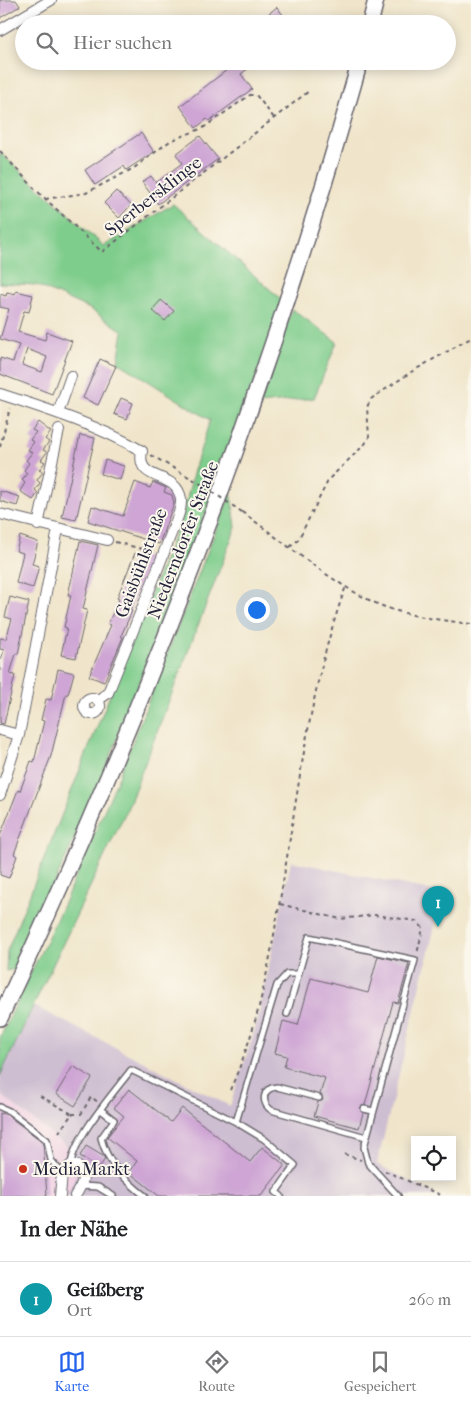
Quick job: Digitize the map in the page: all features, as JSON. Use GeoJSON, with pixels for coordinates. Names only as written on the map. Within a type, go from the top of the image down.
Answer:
{"type":"FeatureCollection","features":[{"type":"Feature","properties":{"kind":"main road"},"geometry":{"type":"LineString","coordinates":[[372,15],[376,0]]}},
{"type":"Feature","properties":{"kind":"main road","name":"Niederndorfer Straße"},"geometry":{"type":"LineString","coordinates":[[0,1018],[56,898],[109,777],[228,476],[284,312],[357,70]]}},
{"type":"Feature","properties":{"kind":"street"},"geometry":{"type":"LineString","coordinates":[[26,15],[51,0]]}},
{"type":"Feature","properties":{"kind":"street"},"geometry":{"type":"LineString","coordinates":[[0,30],[15,21]]}},
{"type":"Feature","properties":{"kind":"street"},"geometry":{"type":"LineString","coordinates":[[58,412],[71,376]]}},
{"type":"Feature","properties":{"kind":"street"},"geometry":{"type":"LineString","coordinates":[[0,394],[58,412],[119,437],[142,451]]}},
{"type":"Feature","properties":{"kind":"street"},"geometry":{"type":"LineString","coordinates":[[38,525],[59,430]]}},
{"type":"Feature","properties":{"kind":"street","name":"Gaisbühlstraße"},"geometry":{"type":"LineString","coordinates":[[98,700],[108,693],[180,509],[181,499],[171,483],[148,473],[142,467],[140,460],[142,451]]}},
{"type":"Feature","properties":{"kind":"street"},"geometry":{"type":"LineString","coordinates":[[0,514],[38,525],[107,540]]}},
{"type":"Feature","properties":{"kind":"street"},"geometry":{"type":"LineString","coordinates":[[0,795],[19,735],[58,529]]}},
{"type":"Feature","properties":{"kind":"street"},"geometry":{"type":"LineString","coordinates":[[0,730],[19,735]]}},
{"type":"Feature","properties":{"kind":"street"},"geometry":{"type":"LineString","coordinates":[[60,1196],[62,1173],[71,1165],[76,1165],[82,1170],[84,1178],[75,1196]]}},
{"type":"Feature","properties":{"kind":"lane"},"geometry":{"type":"LineString","coordinates":[[287,1014],[309,937],[415,960],[364,1147],[368,1163],[398,1196]]}},
{"type":"Feature","properties":{"kind":"lane"},"geometry":{"type":"LineString","coordinates":[[236,1122],[277,985],[287,974],[298,974]]}},
{"type":"Feature","properties":{"kind":"lane"},"geometry":{"type":"LineString","coordinates":[[71,1165],[74,1151],[131,1070],[236,1122],[264,1139],[295,1165],[276,1192],[281,1196]]}},
{"type":"Feature","properties":{"kind":"lane"},"geometry":{"type":"LineString","coordinates":[[319,1098],[271,1087],[265,1092],[264,1100],[266,1106],[271,1110],[366,1137]]}},
{"type":"Feature","properties":{"kind":"lane"},"geometry":{"type":"LineString","coordinates":[[0,1107],[9,1111],[47,1140],[51,1160],[62,1173]]}},
{"type":"Feature","properties":{"kind":"lane"},"geometry":{"type":"LineString","coordinates":[[103,1108],[114,1120],[101,1138],[103,1148],[123,1178],[145,1196]]}},
{"type":"Feature","properties":{"kind":"lane"},"geometry":{"type":"LineString","coordinates":[[364,1109],[373,1111]]}},
{"type":"Feature","properties":{"kind":"lane"},"geometry":{"type":"LineString","coordinates":[[81,1186],[98,1187],[112,1196]]}},
{"type":"Feature","properties":{"kind":"path","name":"Sperbersklinge"},"geometry":{"type":"LineString","coordinates":[[0,151],[45,199],[102,252],[309,90]]}},
{"type":"Feature","properties":{"kind":"path"},"geometry":{"type":"LineString","coordinates":[[45,199],[86,193],[134,168],[170,141],[203,128],[250,95],[256,95],[274,118]]}},
{"type":"Feature","properties":{"kind":"path"},"geometry":{"type":"LineString","coordinates":[[290,546],[298,540],[329,478],[366,444],[369,437],[366,407],[371,399],[411,372],[471,338]]}},
{"type":"Feature","properties":{"kind":"path"},"geometry":{"type":"LineString","coordinates":[[0,447],[12,398]]}},
{"type":"Feature","properties":{"kind":"path"},"geometry":{"type":"LineString","coordinates":[[142,451],[165,462],[199,483],[346,586],[384,607],[409,614],[471,624]]}},
{"type":"Feature","properties":{"kind":"path"},"geometry":{"type":"LineString","coordinates":[[107,540],[164,554]]}},
{"type":"Feature","properties":{"kind":"path"},"geometry":{"type":"LineString","coordinates":[[230,1090],[250,1044],[261,1005],[280,904],[304,754],[324,654],[346,586]]}},
{"type":"Feature","properties":{"kind":"path"},"geometry":{"type":"LineString","coordinates":[[280,904],[340,919],[375,916],[416,920],[422,928],[415,960]]}},
{"type":"Feature","properties":{"kind":"path"},"geometry":{"type":"LineString","coordinates":[[40,1096],[72,1114],[81,1114],[91,1097],[103,1108]]}},
{"type":"Feature","properties":{"kind":"path"},"geometry":{"type":"LineString","coordinates":[[59,1132],[72,1114]]}},
{"type":"Feature","properties":{"kind":"path"},"geometry":{"type":"LineString","coordinates":[[344,1154],[368,1163]]}},
{"type":"Feature","properties":{"kind":"path"},"geometry":{"type":"LineString","coordinates":[[373,1168],[419,1184],[442,1196]]}},
{"type":"Feature","properties":{"kind":"shaded area"},"geometry":{"type":"Polygon","coordinates":[[[291,861],[443,893],[377,1164],[438,1196],[66,1196],[76,1177],[68,1147],[0,1094],[0,1076],[34,1006],[230,1106],[257,1023],[291,861]]]}},
{"type":"Feature","properties":{"kind":"shaded area"},"geometry":{"type":"Polygon","coordinates":[[[0,1094],[68,1147],[76,1177],[66,1196],[0,1196],[0,1094]]]}},
{"type":"Feature","properties":{"kind":"green space"},"geometry":{"type":"Polygon","coordinates":[[[0,153],[104,246],[173,204],[282,300],[248,404],[103,775],[16,969],[6,971],[7,951],[184,511],[194,470],[210,420],[118,362],[123,331],[90,309],[36,285],[0,283],[0,153]]]}},
{"type":"Feature","properties":{"kind":"green space"},"geometry":{"type":"Polygon","coordinates":[[[292,309],[337,342],[314,398],[260,404],[292,309]]]}},
{"type":"Feature","properties":{"kind":"green space"},"geometry":{"type":"Polygon","coordinates":[[[231,492],[236,527],[128,807],[0,1076],[0,1038],[65,901],[117,781],[231,492]]]}},
{"type":"Feature","properties":{"kind":"building"},"geometry":{"type":"Polygon","coordinates":[[[0,0],[16,0],[20,6],[0,18],[0,0]]]}},
{"type":"Feature","properties":{"kind":"building"},"geometry":{"type":"Polygon","coordinates":[[[277,7],[283,15],[267,15],[277,7]]]}},
{"type":"Feature","properties":{"kind":"building"},"geometry":{"type":"Polygon","coordinates":[[[227,70],[246,70],[241,74],[252,89],[209,121],[207,119],[196,128],[180,106],[227,70]]]}},
{"type":"Feature","properties":{"kind":"building"},"geometry":{"type":"Polygon","coordinates":[[[141,133],[154,152],[126,170],[124,166],[95,185],[85,170],[141,133]]]}},
{"type":"Feature","properties":{"kind":"building"},"geometry":{"type":"Polygon","coordinates":[[[200,136],[218,159],[158,204],[142,182],[151,176],[156,183],[182,163],[176,154],[200,136]]]}},
{"type":"Feature","properties":{"kind":"building"},"geometry":{"type":"Polygon","coordinates":[[[116,191],[131,205],[119,218],[104,203],[116,191]]]}},
{"type":"Feature","properties":{"kind":"building"},"geometry":{"type":"Polygon","coordinates":[[[16,291],[33,295],[29,312],[24,311],[18,332],[45,340],[47,332],[72,341],[52,394],[0,374],[0,358],[13,362],[19,345],[0,339],[9,309],[0,307],[0,294],[6,296],[7,292],[15,294],[16,291]],[[27,349],[22,365],[42,372],[47,357],[27,349]]]}},
{"type":"Feature","properties":{"kind":"building"},"geometry":{"type":"Polygon","coordinates":[[[161,300],[174,311],[165,321],[152,310],[161,300]]]}},
{"type":"Feature","properties":{"kind":"building"},"geometry":{"type":"Polygon","coordinates":[[[100,359],[116,366],[98,405],[83,398],[100,359]]]}},
{"type":"Feature","properties":{"kind":"building"},"geometry":{"type":"Polygon","coordinates":[[[121,398],[133,403],[127,419],[114,414],[121,398]]]}},
{"type":"Feature","properties":{"kind":"building"},"geometry":{"type":"Polygon","coordinates":[[[38,422],[51,432],[45,439],[49,442],[43,450],[47,452],[41,460],[45,462],[39,470],[43,472],[37,480],[40,483],[35,490],[38,493],[33,500],[20,491],[25,483],[22,480],[27,473],[24,470],[29,463],[26,460],[32,453],[28,450],[34,442],[30,440],[36,432],[32,430],[38,422]]]}},
{"type":"Feature","properties":{"kind":"building"},"geometry":{"type":"Polygon","coordinates":[[[80,435],[95,438],[76,520],[62,517],[80,435]]]}},
{"type":"Feature","properties":{"kind":"building"},"geometry":{"type":"Polygon","coordinates":[[[105,460],[124,466],[120,480],[101,474],[105,460]]]}},
{"type":"Feature","properties":{"kind":"building"},"geometry":{"type":"Polygon","coordinates":[[[135,482],[150,488],[153,482],[166,488],[164,492],[172,495],[174,503],[159,544],[88,521],[92,506],[123,516],[135,482]]]}},
{"type":"Feature","properties":{"kind":"building"},"geometry":{"type":"Polygon","coordinates":[[[0,491],[20,497],[17,506],[0,501],[0,491]]]}},
{"type":"Feature","properties":{"kind":"building"},"geometry":{"type":"Polygon","coordinates":[[[20,536],[38,542],[32,564],[39,566],[33,588],[16,583],[23,553],[16,551],[20,536]]]}},
{"type":"Feature","properties":{"kind":"building"},"geometry":{"type":"Polygon","coordinates":[[[80,541],[98,545],[83,609],[87,610],[76,658],[61,655],[67,628],[64,627],[71,595],[68,595],[80,541]]]}},
{"type":"Feature","properties":{"kind":"building"},"geometry":{"type":"Polygon","coordinates":[[[135,553],[150,559],[121,636],[123,637],[104,682],[89,676],[111,625],[108,624],[135,553]]]}},
{"type":"Feature","properties":{"kind":"building"},"geometry":{"type":"Polygon","coordinates":[[[10,597],[29,602],[18,654],[16,654],[10,674],[15,675],[4,724],[0,723],[0,663],[4,650],[0,649],[0,638],[6,639],[12,619],[5,617],[10,597]]]}},
{"type":"Feature","properties":{"kind":"building"},"geometry":{"type":"Polygon","coordinates":[[[58,669],[74,673],[68,694],[66,694],[51,756],[14,854],[17,856],[9,878],[0,875],[0,836],[31,761],[34,762],[44,721],[41,720],[46,699],[51,700],[58,669]]]}},
{"type":"Feature","properties":{"kind":"building"},"geometry":{"type":"Polygon","coordinates":[[[378,956],[409,963],[398,1003],[393,1002],[365,1105],[360,1108],[363,1113],[359,1128],[314,1116],[318,1102],[323,1100],[320,1094],[325,1078],[284,1067],[287,1056],[275,1053],[283,1021],[298,1025],[311,978],[368,993],[378,956]]]}},
{"type":"Feature","properties":{"kind":"building"},"geometry":{"type":"Polygon","coordinates":[[[73,1066],[92,1078],[75,1106],[56,1094],[73,1066]]]}},
{"type":"Feature","properties":{"kind":"building"},"geometry":{"type":"Polygon","coordinates":[[[129,1089],[171,1122],[182,1108],[250,1162],[262,1147],[285,1165],[261,1196],[159,1196],[129,1172],[137,1161],[107,1137],[124,1116],[114,1108],[129,1089]]]}},
{"type":"Feature","properties":{"kind":"building","name":"MediaMarkt"},"geometry":{"type":"Polygon","coordinates":[[[0,1113],[7,1115],[43,1142],[47,1196],[0,1196],[0,1113]]]}},
{"type":"Feature","properties":{"kind":"building"},"geometry":{"type":"Polygon","coordinates":[[[86,1146],[105,1159],[99,1168],[80,1156],[86,1146]]]}},
{"type":"Feature","properties":{"kind":"place","name":"Geißberg"},"geometry":{"type":"Point","coordinates":[438,927]}},
{"type":"Feature","properties":{"kind":"place","name":"MediaMarkt"},"geometry":{"type":"Point","coordinates":[23,1169]}}]}
